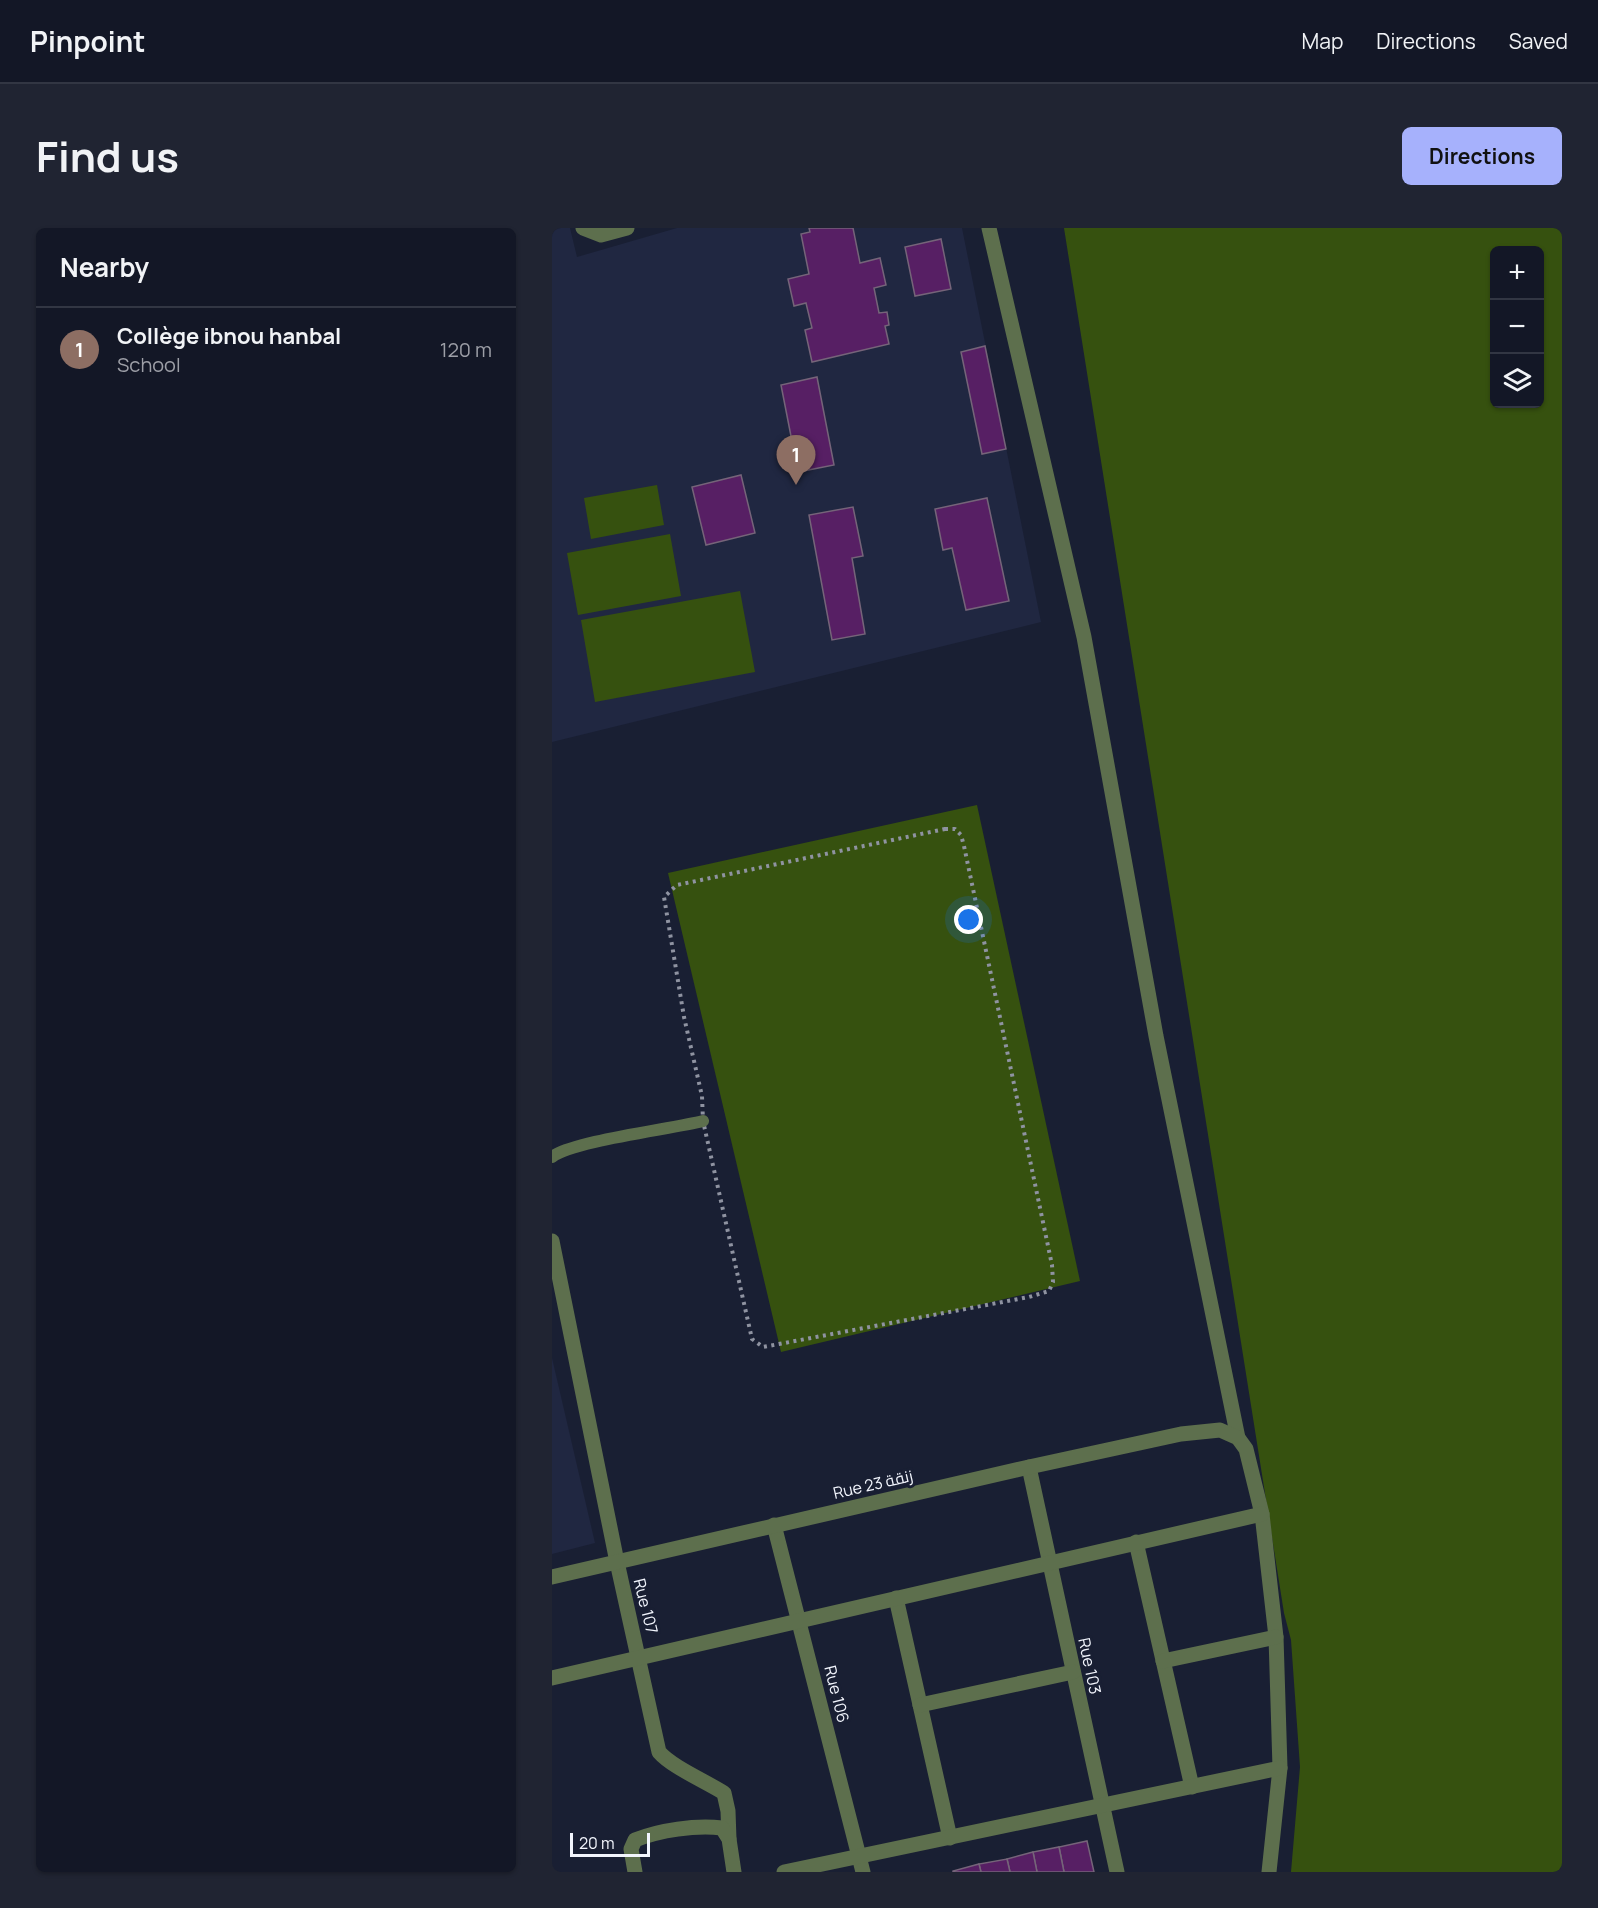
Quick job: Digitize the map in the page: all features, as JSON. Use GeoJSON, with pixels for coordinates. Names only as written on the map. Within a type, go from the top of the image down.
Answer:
{"type":"FeatureCollection","features":[{"type":"Feature","properties":{"kind":"street"},"geometry":{"type":"LineString","coordinates":[[583,228],[601,235],[627,228]]}},
{"type":"Feature","properties":{"kind":"street"},"geometry":{"type":"LineString","coordinates":[[989,228],[1095,691],[1156,1036],[1238,1438],[1246,1449],[1262,1514],[1276,1637],[1280,1768],[1269,1872]]}},
{"type":"Feature","properties":{"kind":"street","name":"Rue 107"},"geometry":{"type":"LineString","coordinates":[[552,1241],[617,1562],[659,1752],[668,1762],[692,1773],[724,1793],[728,1811],[729,1839]]}},
{"type":"Feature","properties":{"kind":"street","name":"Rue 23 زنقة"},"geometry":{"type":"LineString","coordinates":[[552,1577],[1029,1467],[1204,1431],[1220,1430],[1238,1438]]}},
{"type":"Feature","properties":{"kind":"street","name":"Rue 103"},"geometry":{"type":"LineString","coordinates":[[1029,1467],[1117,1872]]}},
{"type":"Feature","properties":{"kind":"street"},"geometry":{"type":"LineString","coordinates":[[552,1678],[1262,1514]]}},
{"type":"Feature","properties":{"kind":"street","name":"Rue 106"},"geometry":{"type":"LineString","coordinates":[[774,1525],[861,1864]]}},
{"type":"Feature","properties":{"kind":"street"},"geometry":{"type":"LineString","coordinates":[[1136,1542],[1192,1787]]}},
{"type":"Feature","properties":{"kind":"street"},"geometry":{"type":"LineString","coordinates":[[896,1598],[950,1838]]}},
{"type":"Feature","properties":{"kind":"street"},"geometry":{"type":"LineString","coordinates":[[1163,1661],[1276,1637]]}},
{"type":"Feature","properties":{"kind":"street"},"geometry":{"type":"LineString","coordinates":[[920,1705],[1073,1672]]}},
{"type":"Feature","properties":{"kind":"street"},"geometry":{"type":"LineString","coordinates":[[784,1872],[861,1864],[950,1838],[1280,1768]]}},
{"type":"Feature","properties":{"kind":"street"},"geometry":{"type":"LineString","coordinates":[[635,1872],[632,1849],[635,1840],[712,1827],[722,1828],[729,1839],[734,1872]]}},
{"type":"Feature","properties":{"kind":"lane"},"geometry":{"type":"LineString","coordinates":[[552,1156],[558,1152],[604,1141],[703,1121]]}},
{"type":"Feature","properties":{"kind":"path"},"geometry":{"type":"LineString","coordinates":[[945,829],[955,829],[964,846],[1052,1265],[1053,1282],[1049,1291],[771,1345],[757,1345],[752,1339],[703,1121],[702,1096],[684,1017],[664,897],[677,885],[945,829]]}},
{"type":"Feature","properties":{"kind":"shaded area"},"geometry":{"type":"Polygon","coordinates":[[[552,228],[570,228],[577,257],[677,228],[962,228],[1041,622],[552,742],[552,228]]]}},
{"type":"Feature","properties":{"kind":"shaded area"},"geometry":{"type":"Polygon","coordinates":[[[552,1358],[595,1543],[552,1554],[552,1358]]]}},
{"type":"Feature","properties":{"kind":"green space"},"geometry":{"type":"Polygon","coordinates":[[[1064,228],[1562,228],[1562,1872],[1291,1872],[1300,1767],[1291,1640],[1284,1613],[1064,228]]]}},
{"type":"Feature","properties":{"kind":"green space"},"geometry":{"type":"Polygon","coordinates":[[[657,485],[664,525],[591,539],[584,498],[657,485]]]}},
{"type":"Feature","properties":{"kind":"green space"},"geometry":{"type":"Polygon","coordinates":[[[670,534],[681,596],[578,615],[567,553],[670,534]]]}},
{"type":"Feature","properties":{"kind":"green space"},"geometry":{"type":"Polygon","coordinates":[[[740,591],[755,672],[595,702],[581,620],[740,591]]]}},
{"type":"Feature","properties":{"kind":"green space"},"geometry":{"type":"Polygon","coordinates":[[[977,805],[1080,1281],[781,1352],[668,873],[977,805]]]}},
{"type":"Feature","properties":{"kind":"building"},"geometry":{"type":"Polygon","coordinates":[[[809,228],[853,228],[860,263],[880,258],[886,285],[874,288],[879,313],[887,312],[889,325],[885,326],[889,344],[812,362],[805,330],[812,328],[806,303],[794,306],[788,279],[809,274],[801,234],[810,232],[809,228]]]}},
{"type":"Feature","properties":{"kind":"building"},"geometry":{"type":"Polygon","coordinates":[[[941,239],[951,289],[915,296],[905,247],[941,239]]]}},
{"type":"Feature","properties":{"kind":"building"},"geometry":{"type":"Polygon","coordinates":[[[985,346],[1006,449],[982,454],[961,352],[985,346]]]}},
{"type":"Feature","properties":{"kind":"building"},"geometry":{"type":"Polygon","coordinates":[[[817,377],[834,465],[798,472],[781,385],[817,377]]]}},
{"type":"Feature","properties":{"kind":"building"},"geometry":{"type":"Polygon","coordinates":[[[741,475],[755,533],[706,545],[692,487],[741,475]]]}},
{"type":"Feature","properties":{"kind":"building"},"geometry":{"type":"Polygon","coordinates":[[[987,498],[1009,601],[966,610],[952,548],[943,550],[935,509],[987,498]]]}},
{"type":"Feature","properties":{"kind":"building"},"geometry":{"type":"Polygon","coordinates":[[[853,507],[863,556],[852,558],[865,634],[832,640],[809,515],[853,507]]]}},
{"type":"Feature","properties":{"kind":"building"},"geometry":{"type":"Polygon","coordinates":[[[1087,1841],[1094,1872],[1064,1872],[1059,1847],[1087,1841]]]}},
{"type":"Feature","properties":{"kind":"building"},"geometry":{"type":"Polygon","coordinates":[[[1059,1847],[1064,1872],[1037,1872],[1033,1852],[1059,1847]]]}},
{"type":"Feature","properties":{"kind":"building"},"geometry":{"type":"Polygon","coordinates":[[[1033,1852],[1037,1872],[1010,1872],[1007,1859],[1033,1852]]]}},
{"type":"Feature","properties":{"kind":"building"},"geometry":{"type":"Polygon","coordinates":[[[1007,1859],[1010,1872],[981,1872],[979,1864],[1007,1859]]]}},
{"type":"Feature","properties":{"kind":"building"},"geometry":{"type":"Polygon","coordinates":[[[979,1864],[981,1872],[953,1872],[953,1871],[979,1864]]]}},
{"type":"Feature","properties":{"kind":"place","name":"Collège ibnou hanbal"},"geometry":{"type":"Point","coordinates":[796,485]}}]}
